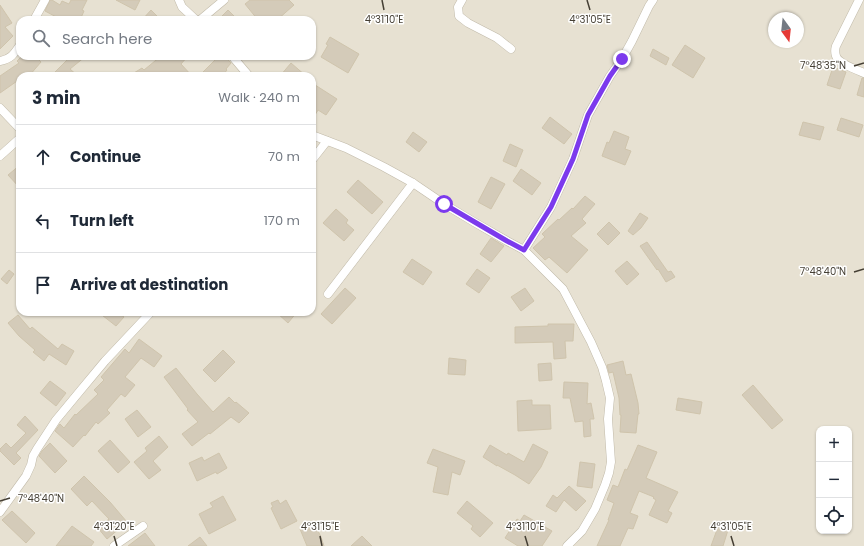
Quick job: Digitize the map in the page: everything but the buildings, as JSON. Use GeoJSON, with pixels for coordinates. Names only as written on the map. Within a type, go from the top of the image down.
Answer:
{"type":"FeatureCollection","features":[{"type":"Feature","properties":{"kind":"street"},"geometry":{"type":"LineString","coordinates":[[36,16],[45,0]]}},
{"type":"Feature","properties":{"kind":"street"},"geometry":{"type":"LineString","coordinates":[[179,0],[182,7],[192,16]]}},
{"type":"Feature","properties":{"kind":"street"},"geometry":{"type":"LineString","coordinates":[[205,16],[224,0]]}},
{"type":"Feature","properties":{"kind":"street"},"geometry":{"type":"LineString","coordinates":[[462,0],[458,7],[459,16],[468,23],[497,38],[511,49]]}},
{"type":"Feature","properties":{"kind":"street"},"geometry":{"type":"LineString","coordinates":[[524,250],[551,207],[573,159],[588,115],[610,76],[622,59],[653,0]]}},
{"type":"Feature","properties":{"kind":"street"},"geometry":{"type":"LineString","coordinates":[[856,1],[836,46],[835,53],[836,58],[839,61],[864,73]]}},
{"type":"Feature","properties":{"kind":"street"},"geometry":{"type":"LineString","coordinates":[[0,61],[10,58],[16,50]]}},
{"type":"Feature","properties":{"kind":"street"},"geometry":{"type":"LineString","coordinates":[[235,60],[246,72]]}},
{"type":"Feature","properties":{"kind":"street"},"geometry":{"type":"LineString","coordinates":[[0,108],[16,125]]}},
{"type":"Feature","properties":{"kind":"street"},"geometry":{"type":"LineString","coordinates":[[316,137],[346,148],[384,167],[413,183],[468,219],[524,250],[563,290],[591,342],[602,367],[606,381],[610,398],[608,419],[611,462],[610,473],[601,495],[582,531],[567,546]]}},
{"type":"Feature","properties":{"kind":"street"},"geometry":{"type":"LineString","coordinates":[[316,155],[327,141]]}},
{"type":"Feature","properties":{"kind":"street"},"geometry":{"type":"LineString","coordinates":[[0,156],[16,142]]}},
{"type":"Feature","properties":{"kind":"street"},"geometry":{"type":"LineString","coordinates":[[328,294],[413,183]]}},
{"type":"Feature","properties":{"kind":"street"},"geometry":{"type":"LineString","coordinates":[[0,512],[26,476],[37,448],[56,420],[105,361],[147,316]]}},
{"type":"Feature","properties":{"kind":"street"},"geometry":{"type":"LineString","coordinates":[[114,546],[143,526]]}},
{"type":"Feature","properties":{"kind":"shaded area"},"geometry":{"type":"Polygon","coordinates":[[[0,0],[864,0],[864,546],[0,546],[0,0]]]}},
{"type":"Feature","properties":{"kind":"route"},"geometry":{"type":"LineString","coordinates":[[444,204],[524,250],[551,207],[573,159],[588,115],[610,76],[622,59]]}}]}
